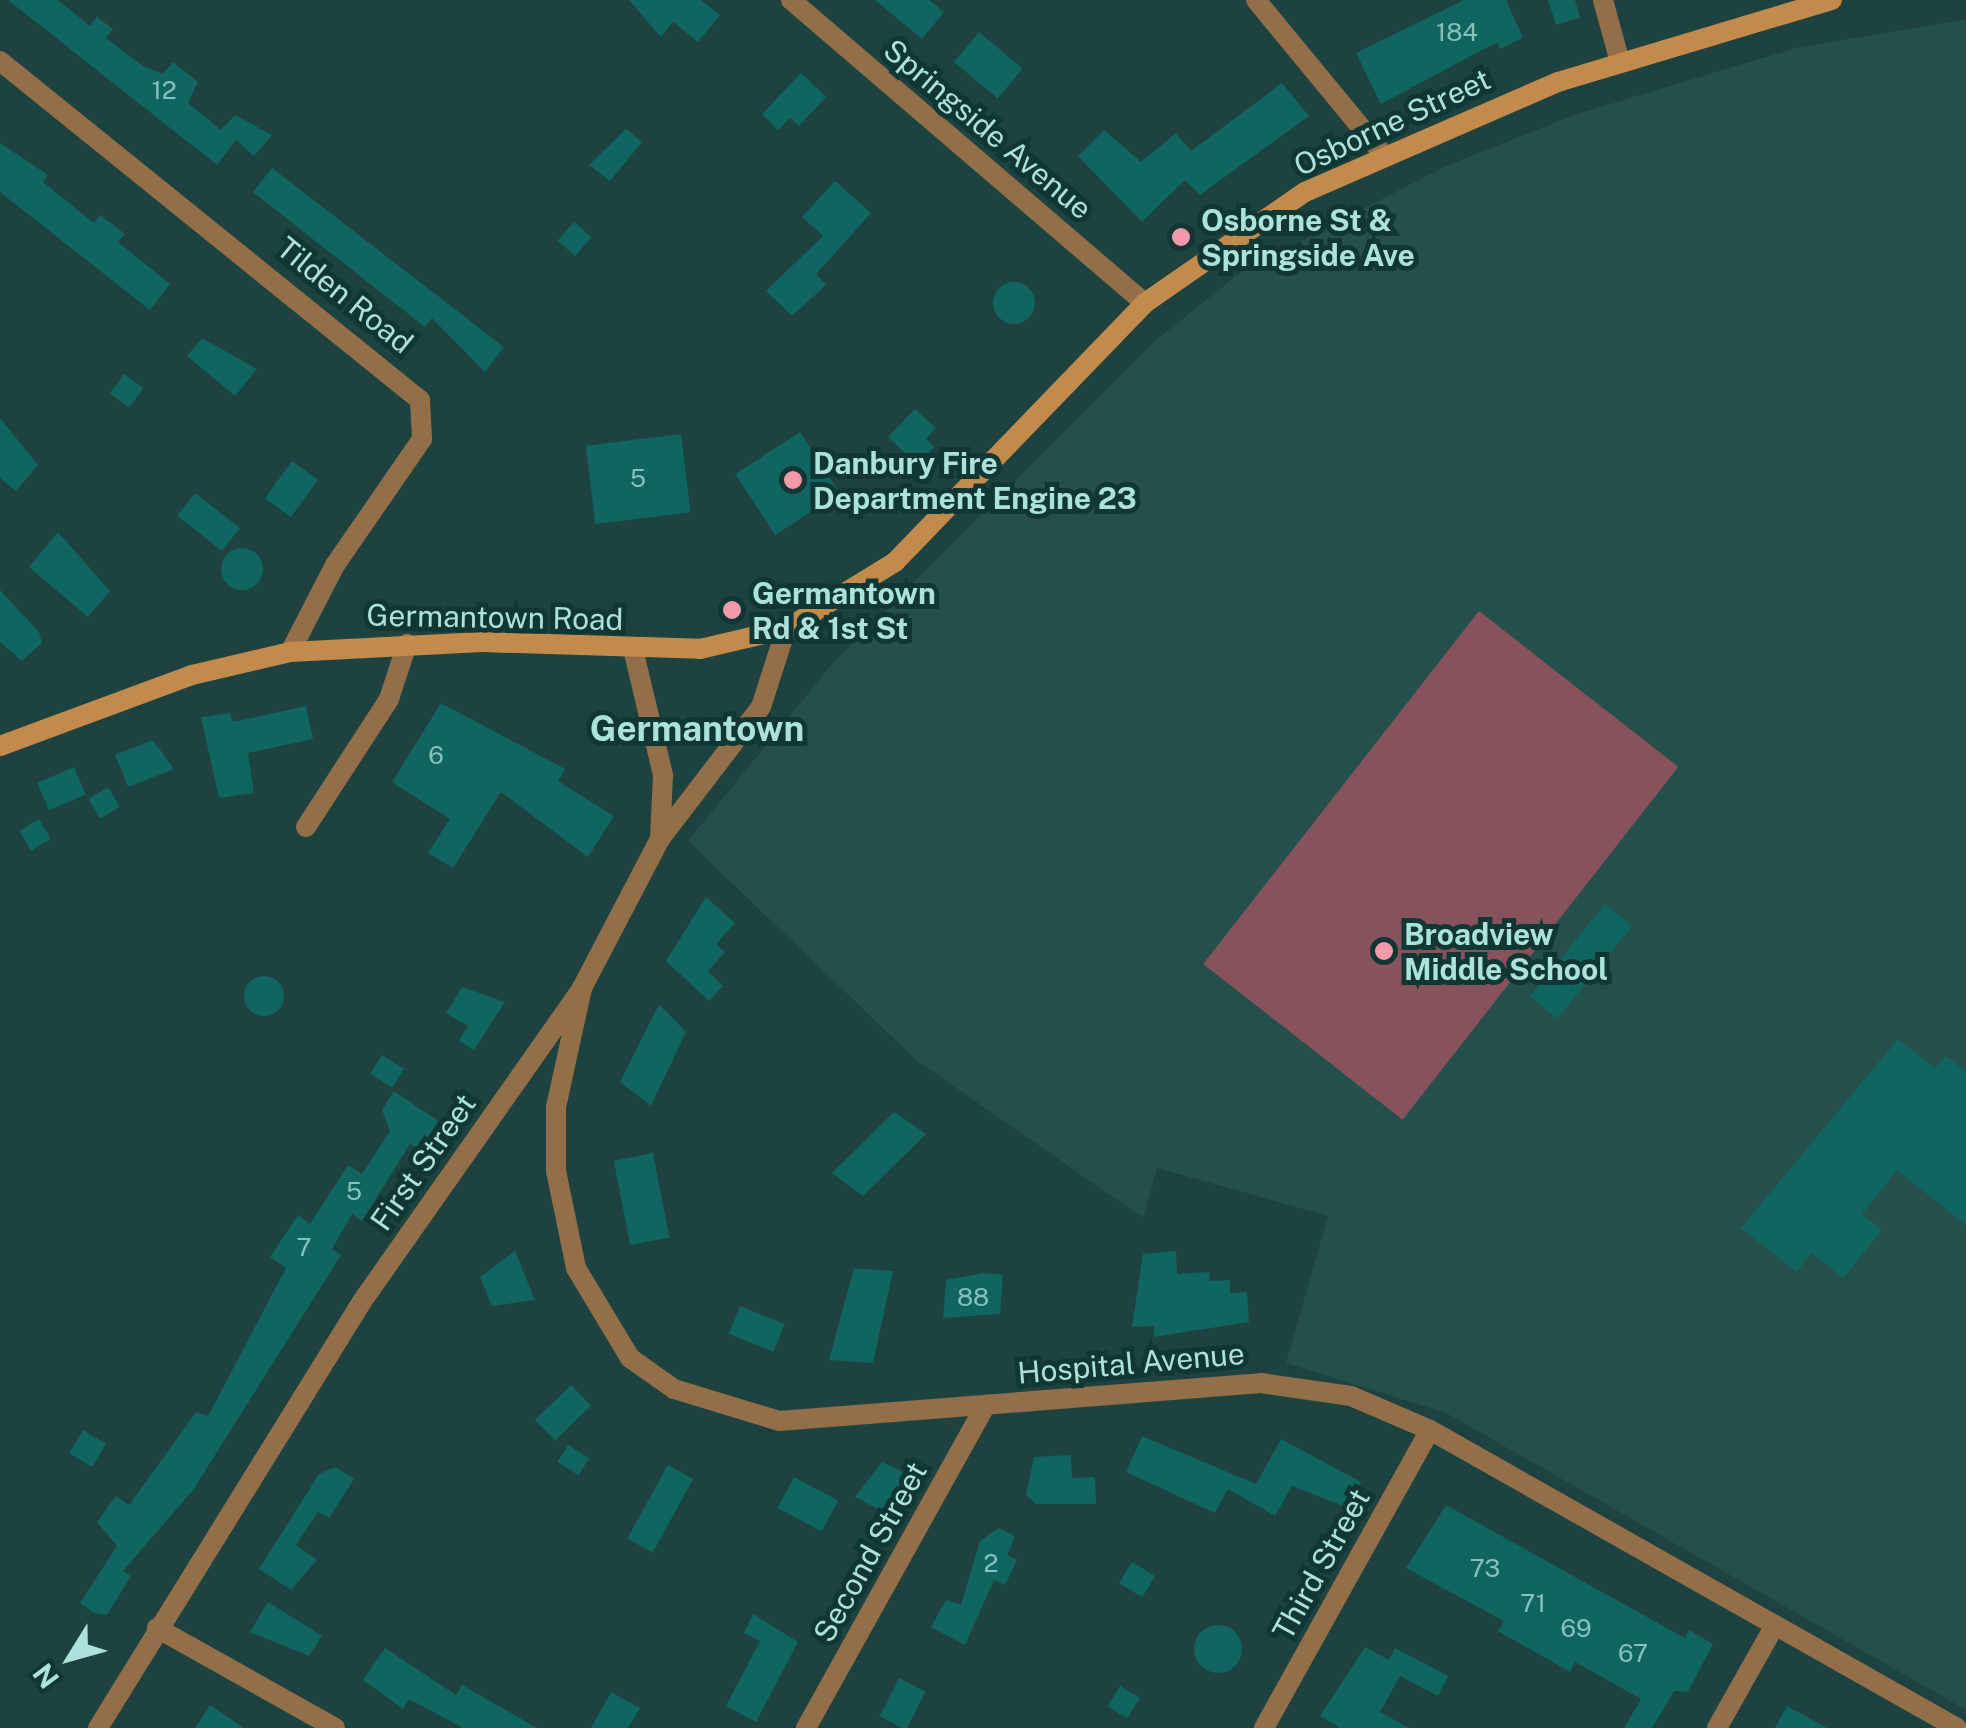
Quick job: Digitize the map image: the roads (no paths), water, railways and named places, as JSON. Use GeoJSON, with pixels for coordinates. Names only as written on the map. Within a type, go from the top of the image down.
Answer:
{"type":"FeatureCollection","features":[{"type":"Feature","properties":{"kind":"main road","name":"Osborne Street"},"geometry":{"type":"LineString","coordinates":[[870,580],[1145,303],[1229,239],[1384,154],[1620,62],[1832,0]]}},
{"type":"Feature","properties":{"kind":"main road","name":"Germantown Road"},"geometry":{"type":"LineString","coordinates":[[0,746],[192,674],[290,652],[407,644],[700,649],[786,629],[870,580]]}},
{"type":"Feature","properties":{"kind":"street","name":"Springside Avenue"},"geometry":{"type":"LineString","coordinates":[[791,0],[1145,303]]}},
{"type":"Feature","properties":{"kind":"street"},"geometry":{"type":"LineString","coordinates":[[1256,0],[1384,154]]}},
{"type":"Feature","properties":{"kind":"street"},"geometry":{"type":"LineString","coordinates":[[1604,0],[1620,62]]}},
{"type":"Feature","properties":{"kind":"street","name":"Tilden Road"},"geometry":{"type":"LineString","coordinates":[[0,61],[420,400],[422,439],[335,565],[290,652]]}},
{"type":"Feature","properties":{"kind":"street","name":"First Street"},"geometry":{"type":"LineString","coordinates":[[98,1728],[133,1684],[158,1628],[363,1300],[582,988],[660,839],[761,707],[786,629]]}},
{"type":"Feature","properties":{"kind":"street"},"geometry":{"type":"LineString","coordinates":[[306,827],[390,699],[407,644]]}},
{"type":"Feature","properties":{"kind":"street"},"geometry":{"type":"LineString","coordinates":[[633,649],[663,775],[660,839]]}},
{"type":"Feature","properties":{"kind":"street","name":"Hospital Avenue"},"geometry":{"type":"LineString","coordinates":[[582,988],[556,1108],[556,1171],[576,1268],[630,1358],[674,1389],[779,1421],[1260,1383],[1351,1396],[1430,1430],[1957,1728]]}},
{"type":"Feature","properties":{"kind":"street","name":"Second Street"},"geometry":{"type":"LineString","coordinates":[[806,1728],[986,1405]]}},
{"type":"Feature","properties":{"kind":"street","name":"Third Street"},"geometry":{"type":"LineString","coordinates":[[1264,1728],[1430,1430]]}},
{"type":"Feature","properties":{"kind":"street"},"geometry":{"type":"LineString","coordinates":[[1717,1728],[1774,1625]]}},
{"type":"Feature","properties":{"kind":"street"},"geometry":{"type":"LineString","coordinates":[[158,1628],[335,1728]]}},
{"type":"Feature","properties":{"kind":"place","name":"Osborne St & Springside Ave"},"geometry":{"type":"Point","coordinates":[1181,237]}},
{"type":"Feature","properties":{"kind":"place","name":"Danbury Fire Department Engine 23"},"geometry":{"type":"Point","coordinates":[793,480]}},
{"type":"Feature","properties":{"kind":"place","name":"Germantown Rd & 1st St"},"geometry":{"type":"Point","coordinates":[732,610]}},
{"type":"Feature","properties":{"kind":"place","name":"Broadview Middle School"},"geometry":{"type":"Point","coordinates":[1384,951]}},
{"type":"Feature","properties":{"kind":"district","name":"Germantown"},"geometry":{"type":"Point","coordinates":[697,729]}}]}
